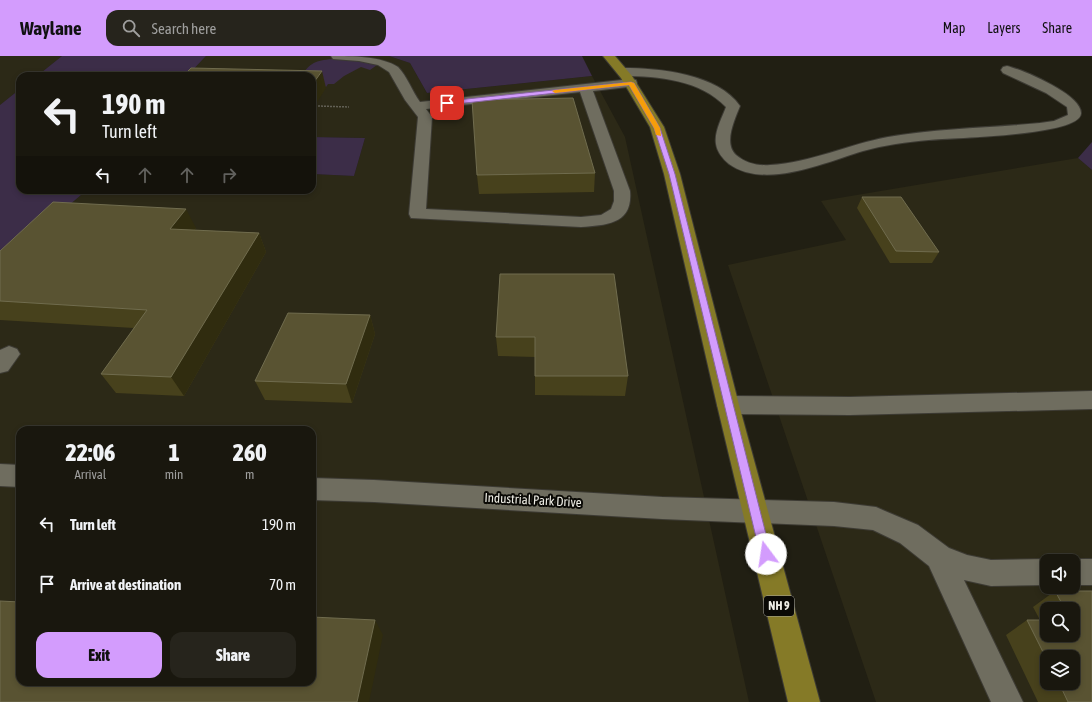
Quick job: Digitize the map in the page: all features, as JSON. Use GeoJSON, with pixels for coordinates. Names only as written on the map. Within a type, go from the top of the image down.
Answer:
{"type":"FeatureCollection","features":[{"type":"Feature","properties":{"kind":"main road","name":"NH 9"},"geometry":{"type":"LineString","coordinates":[[609,56],[627,77],[657,128],[672,174],[754,510],[804,702]]}},
{"type":"Feature","properties":{"kind":"street"},"geometry":{"type":"LineString","coordinates":[[338,56],[359,57],[382,62],[394,70],[425,117],[417,214],[581,222],[602,220],[614,216],[624,201],[622,191],[585,88]]}},
{"type":"Feature","properties":{"kind":"street"},"geometry":{"type":"LineString","coordinates":[[417,106],[585,88],[627,77],[643,71],[662,74],[705,86],[723,95],[733,106],[722,141],[724,149],[738,164],[748,168],[769,171],[787,168],[874,144],[919,137],[1036,127],[1061,123],[1074,117],[1075,113],[1072,106],[1060,95],[1007,70]]}},
{"type":"Feature","properties":{"kind":"street"},"geometry":{"type":"LineString","coordinates":[[728,405],[850,406],[1092,400]]}},
{"type":"Feature","properties":{"kind":"street"},"geometry":{"type":"LineString","coordinates":[[0,475],[16,476]]}},
{"type":"Feature","properties":{"kind":"street","name":"Industrial Park Drive"},"geometry":{"type":"LineString","coordinates":[[316,489],[374,491],[662,508],[754,510],[834,514],[876,519],[909,534],[939,557]]}},
{"type":"Feature","properties":{"kind":"street"},"geometry":{"type":"LineString","coordinates":[[939,557],[967,568],[991,573],[1040,572]]}},
{"type":"Feature","properties":{"kind":"street"},"geometry":{"type":"LineString","coordinates":[[939,557],[1007,702]]}},
{"type":"Feature","properties":{"kind":"street"},"geometry":{"type":"LineString","coordinates":[[1080,572],[1092,572]]}},
{"type":"Feature","properties":{"kind":"path"},"geometry":{"type":"LineString","coordinates":[[318,106],[349,107]]}},
{"type":"Feature","properties":{"kind":"shaded area"},"geometry":{"type":"Polygon","coordinates":[[[0,56],[62,56],[42,72],[16,72],[16,92],[0,105],[0,56]]]}},
{"type":"Feature","properties":{"kind":"shaded area"},"geometry":{"type":"Polygon","coordinates":[[[62,56],[206,56],[191,72],[42,72],[62,56]]]}},
{"type":"Feature","properties":{"kind":"shaded area"},"geometry":{"type":"Polygon","coordinates":[[[206,56],[389,56],[410,63],[427,93],[592,76],[625,137],[749,702],[0,702],[0,264],[81,195],[316,194],[316,174],[354,176],[365,138],[316,137],[316,72],[191,72],[206,56]]]}},
{"type":"Feature","properties":{"kind":"shaded area"},"geometry":{"type":"Polygon","coordinates":[[[389,56],[582,56],[592,76],[427,93],[410,63],[389,56]]]}},
{"type":"Feature","properties":{"kind":"shaded area"},"geometry":{"type":"Polygon","coordinates":[[[332,59],[365,61],[377,65],[370,70],[361,67],[344,76],[334,84],[328,84],[326,87],[316,79],[316,72],[304,72],[314,63],[332,59]]]}},
{"type":"Feature","properties":{"kind":"shaded area"},"geometry":{"type":"Polygon","coordinates":[[[16,92],[16,194],[85,194],[81,195],[0,264],[0,105],[16,92]]]}},
{"type":"Feature","properties":{"kind":"shaded area"},"geometry":{"type":"Polygon","coordinates":[[[316,137],[365,138],[354,176],[316,174],[316,137]]]}},
{"type":"Feature","properties":{"kind":"shaded area"},"geometry":{"type":"Polygon","coordinates":[[[1092,142],[1092,170],[1078,158],[1092,142]]]}},
{"type":"Feature","properties":{"kind":"shaded area"},"geometry":{"type":"Polygon","coordinates":[[[1078,158],[1092,170],[1092,702],[876,702],[728,265],[846,240],[821,201],[1078,158]]]}},
{"type":"Feature","properties":{"kind":"building"},"geometry":{"type":"Polygon","coordinates":[[[191,68],[322,71],[316,79],[316,72],[187,72],[191,68]]]}},
{"type":"Feature","properties":{"kind":"building"},"geometry":{"type":"Polygon","coordinates":[[[573,98],[595,173],[477,175],[472,100],[573,98]]]}},
{"type":"Feature","properties":{"kind":"building"},"geometry":{"type":"Polygon","coordinates":[[[862,197],[901,197],[939,252],[896,251],[862,197]]]}},
{"type":"Feature","properties":{"kind":"building"},"geometry":{"type":"Polygon","coordinates":[[[53,202],[186,209],[170,229],[259,233],[171,377],[101,374],[147,310],[0,301],[0,251],[53,202]]]}},
{"type":"Feature","properties":{"kind":"building"},"geometry":{"type":"Polygon","coordinates":[[[500,274],[614,274],[628,376],[535,376],[535,337],[496,337],[500,274]]]}},
{"type":"Feature","properties":{"kind":"building"},"geometry":{"type":"Polygon","coordinates":[[[288,313],[370,315],[346,384],[255,381],[288,313]]]}},
{"type":"Feature","properties":{"kind":"building"},"geometry":{"type":"Polygon","coordinates":[[[1080,591],[1092,591],[1092,702],[1068,702],[1062,690],[1080,690],[1080,650],[1042,650],[1027,620],[1040,620],[1040,642],[1080,642],[1080,602],[1061,602],[1057,594],[1080,594],[1080,591]]]}},
{"type":"Feature","properties":{"kind":"building"},"geometry":{"type":"Polygon","coordinates":[[[0,601],[16,602],[16,686],[316,686],[316,617],[375,620],[357,702],[0,702],[0,601]]]}},
{"type":"Feature","properties":{"kind":"slow traffic"},"geometry":{"type":"LineString","coordinates":[[555,91],[631,83],[657,128],[659,135]]}},
{"type":"Feature","properties":{"kind":"route"},"geometry":{"type":"LineString","coordinates":[[447,103],[631,83],[636,90],[657,128],[672,174],[766,554]]}}]}
